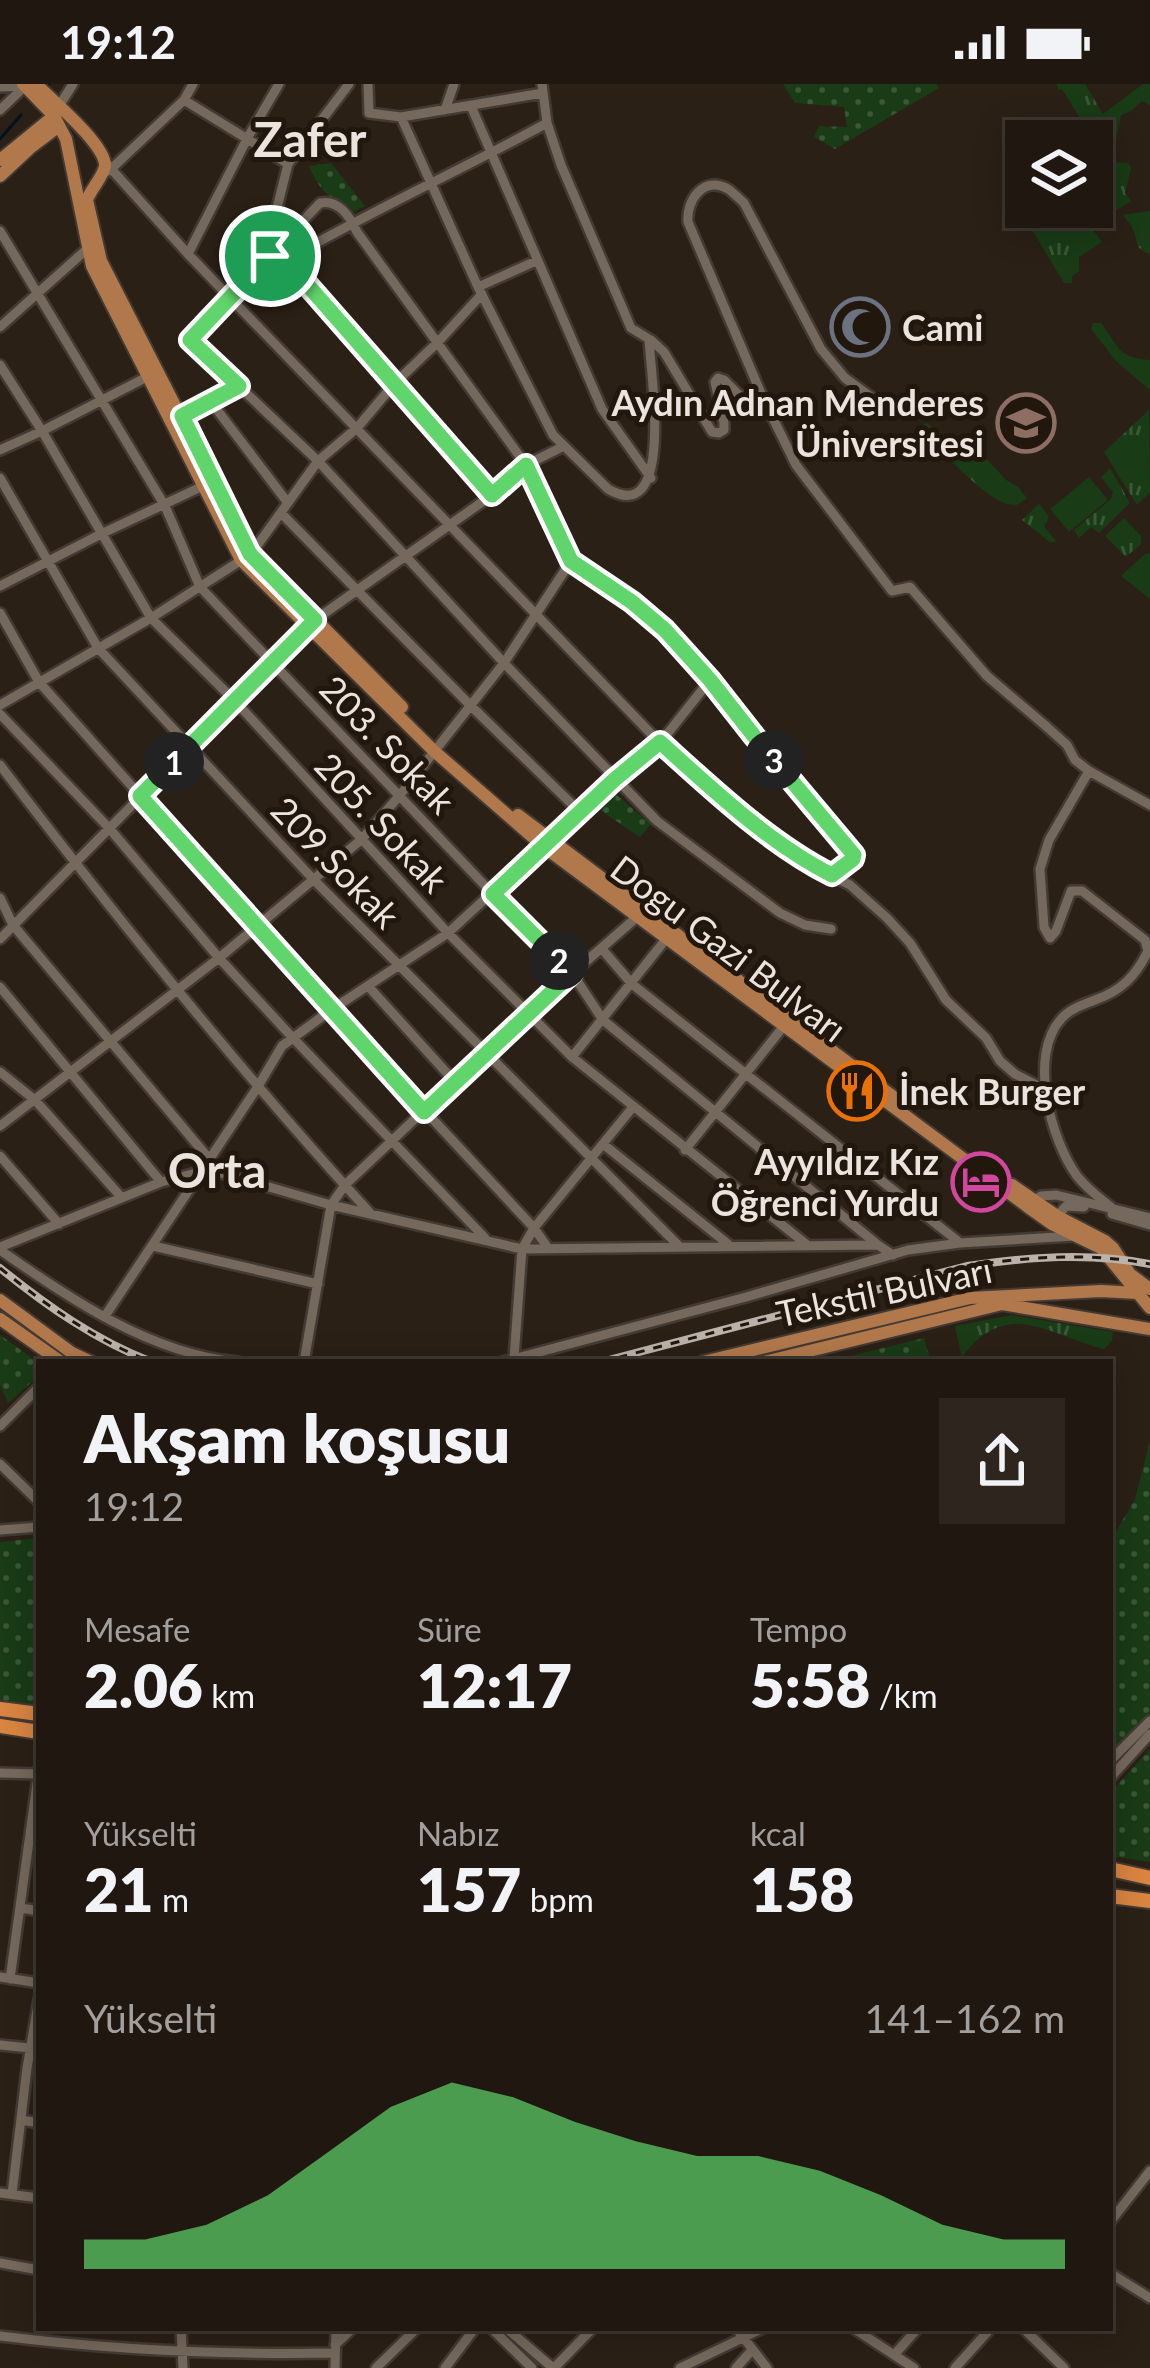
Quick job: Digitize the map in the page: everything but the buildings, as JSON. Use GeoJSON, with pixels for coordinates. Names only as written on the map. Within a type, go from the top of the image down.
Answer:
{"type":"FeatureCollection","features":[{"type":"Feature","properties":{"kind":"highway"},"geometry":{"type":"LineString","coordinates":[[0,1709],[36,1714]]}},
{"type":"Feature","properties":{"kind":"highway"},"geometry":{"type":"LineString","coordinates":[[0,1726],[36,1732]]}},
{"type":"Feature","properties":{"kind":"highway"},"geometry":{"type":"LineString","coordinates":[[1113,1870],[1150,1878]]}},
{"type":"Feature","properties":{"kind":"highway"},"geometry":{"type":"LineString","coordinates":[[1113,1896],[1150,1900]]}},
{"type":"Feature","properties":{"kind":"main road"},"geometry":{"type":"LineString","coordinates":[[28,85],[105,165]]}},
{"type":"Feature","properties":{"kind":"main road"},"geometry":{"type":"LineString","coordinates":[[61,116],[92,266],[147,377],[176,419],[203,486],[246,557],[436,747],[548,844],[1054,1220],[1105,1240],[1150,1293]]}},
{"type":"Feature","properties":{"kind":"main road"},"geometry":{"type":"LineString","coordinates":[[0,160],[61,116]]}},
{"type":"Feature","properties":{"kind":"main road"},"geometry":{"type":"LineString","coordinates":[[0,176],[61,116]]}},
{"type":"Feature","properties":{"kind":"main road"},"geometry":{"type":"LineString","coordinates":[[70,157],[81,146],[105,165]]}},
{"type":"Feature","properties":{"kind":"main road"},"geometry":{"type":"LineString","coordinates":[[72,174],[83,179],[105,165]]}},
{"type":"Feature","properties":{"kind":"main road"},"geometry":{"type":"LineString","coordinates":[[105,165],[87,200],[101,261],[246,557]]}},
{"type":"Feature","properties":{"kind":"main road","name":"Dogu Gazi Bulvarı"},"geometry":{"type":"LineString","coordinates":[[548,844],[665,934]]}},
{"type":"Feature","properties":{"kind":"main road","name":"Dogu Gazi Bulvarı"},"geometry":{"type":"LineString","coordinates":[[786,1023],[1054,1220],[1101,1248],[1150,1308]]}},
{"type":"Feature","properties":{"kind":"main road"},"geometry":{"type":"LineString","coordinates":[[1101,1291],[1113,1285],[1119,1272]]}},
{"type":"Feature","properties":{"kind":"main road"},"geometry":{"type":"LineString","coordinates":[[1045,1293],[1045,1310]]}},
{"type":"Feature","properties":{"kind":"main road","name":"Tekstil Bulvarı"},"geometry":{"type":"LineString","coordinates":[[716,1359],[970,1298],[1150,1293]]}},
{"type":"Feature","properties":{"kind":"main road"},"geometry":{"type":"LineString","coordinates":[[0,1300],[65,1359]]}},
{"type":"Feature","properties":{"kind":"main road","name":"Tekstil Bulvarı"},"geometry":{"type":"LineString","coordinates":[[776,1359],[1002,1304],[1150,1329]]}},
{"type":"Feature","properties":{"kind":"main road"},"geometry":{"type":"LineString","coordinates":[[0,1319],[65,1359]]}},
{"type":"Feature","properties":{"kind":"street"},"geometry":{"type":"LineString","coordinates":[[61,116],[73,84]]}},
{"type":"Feature","properties":{"kind":"street"},"geometry":{"type":"LineString","coordinates":[[193,84],[184,100],[105,165],[660,742],[803,861],[850,885],[887,918],[910,943],[946,1000],[986,1038],[1000,1061],[1046,1090]]}},
{"type":"Feature","properties":{"kind":"street"},"geometry":{"type":"LineString","coordinates":[[188,254],[279,84]]}},
{"type":"Feature","properties":{"kind":"street"},"geometry":{"type":"LineString","coordinates":[[350,84],[288,164],[269,240],[492,495]]}},
{"type":"Feature","properties":{"kind":"street"},"geometry":{"type":"LineString","coordinates":[[368,84],[369,113],[401,117],[543,89],[547,122],[561,165],[631,328],[664,352],[712,432],[724,430],[718,378],[751,407],[756,409],[763,398]]}},
{"type":"Feature","properties":{"kind":"street"},"geometry":{"type":"LineString","coordinates":[[445,110],[454,84]]}},
{"type":"Feature","properties":{"kind":"street"},"geometry":{"type":"LineString","coordinates":[[0,87],[28,85]]}},
{"type":"Feature","properties":{"kind":"street"},"geometry":{"type":"LineString","coordinates":[[0,110],[28,85]]}},
{"type":"Feature","properties":{"kind":"street"},"geometry":{"type":"LineString","coordinates":[[184,100],[288,164]]}},
{"type":"Feature","properties":{"kind":"street"},"geometry":{"type":"LineString","coordinates":[[471,106],[602,409],[651,478]]}},
{"type":"Feature","properties":{"kind":"street"},"geometry":{"type":"LineString","coordinates":[[401,117],[553,435],[618,495],[628,496],[651,478],[650,339]]}},
{"type":"Feature","properties":{"kind":"street"},"geometry":{"type":"LineString","coordinates":[[286,260],[547,122]]}},
{"type":"Feature","properties":{"kind":"street"},"geometry":{"type":"LineString","coordinates":[[875,400],[844,378],[821,349],[744,203],[729,189],[717,186],[694,196],[687,209],[688,222],[796,465],[892,591],[910,587],[987,676],[1048,727],[1075,760],[1150,805]]}},
{"type":"Feature","properties":{"kind":"street"},"geometry":{"type":"LineString","coordinates":[[831,929],[806,926],[763,902],[657,821],[504,663],[319,460],[190,340],[323,201],[346,213],[526,465],[571,561],[665,630],[854,855],[832,875]]}},
{"type":"Feature","properties":{"kind":"street","name":"203. Sokak"},"geometry":{"type":"LineString","coordinates":[[0,230],[165,506],[200,587],[572,973],[603,1021],[893,1255]]}},
{"type":"Feature","properties":{"kind":"street"},"geometry":{"type":"LineString","coordinates":[[0,327],[87,249]]}},
{"type":"Feature","properties":{"kind":"street"},"geometry":{"type":"LineString","coordinates":[[487,1240],[219,958],[0,709],[246,557],[319,460],[357,428],[480,290],[536,261]]}},
{"type":"Feature","properties":{"kind":"street","name":"205. Sokak"},"geometry":{"type":"LineString","coordinates":[[0,365],[151,618],[572,1058],[806,1244]]}},
{"type":"Feature","properties":{"kind":"street"},"geometry":{"type":"LineString","coordinates":[[0,450],[147,377]]}},
{"type":"Feature","properties":{"kind":"street"},"geometry":{"type":"LineString","coordinates":[[176,419],[239,386]]}},
{"type":"Feature","properties":{"kind":"street"},"geometry":{"type":"LineString","coordinates":[[211,402],[285,508],[356,590],[581,813]]}},
{"type":"Feature","properties":{"kind":"street"},"geometry":{"type":"LineString","coordinates":[[0,939],[312,623],[492,495],[526,465],[562,447]]}},
{"type":"Feature","properties":{"kind":"street","name":"209.Sokak"},"geometry":{"type":"LineString","coordinates":[[0,478],[98,648],[313,879],[679,1246]]}},
{"type":"Feature","properties":{"kind":"street"},"geometry":{"type":"LineString","coordinates":[[0,586],[203,486]]}},
{"type":"Feature","properties":{"kind":"street"},"geometry":{"type":"LineString","coordinates":[[0,1126],[219,958],[362,838],[504,663],[571,561]]}},
{"type":"Feature","properties":{"kind":"street"},"geometry":{"type":"LineString","coordinates":[[0,614],[39,682],[549,1248]]}},
{"type":"Feature","properties":{"kind":"street"},"geometry":{"type":"LineString","coordinates":[[105,1316],[282,1046],[448,933],[660,742],[710,680]]}},
{"type":"Feature","properties":{"kind":"street"},"geometry":{"type":"LineString","coordinates":[[0,765],[257,1088],[371,1214]]}},
{"type":"Feature","properties":{"kind":"street"},"geometry":{"type":"LineString","coordinates":[[1089,771],[1043,856],[1044,927],[1050,938],[1071,891],[1082,891],[1145,940],[1148,951],[1131,980],[1062,1017],[1048,1041],[1046,1090],[1048,1114],[1076,1175],[1112,1208]]}},
{"type":"Feature","properties":{"kind":"street"},"geometry":{"type":"LineString","coordinates":[[0,898],[13,925],[221,1173],[331,1205],[522,1249],[878,1244]]}},
{"type":"Feature","properties":{"kind":"street"},"geometry":{"type":"LineString","coordinates":[[305,1359],[331,1205],[345,1185],[637,916]]}},
{"type":"Feature","properties":{"kind":"street"},"geometry":{"type":"LineString","coordinates":[[572,1058],[632,984],[665,934]]}},
{"type":"Feature","properties":{"kind":"street"},"geometry":{"type":"LineString","coordinates":[[602,949],[632,984],[960,1243]]}},
{"type":"Feature","properties":{"kind":"street"},"geometry":{"type":"LineString","coordinates":[[368,986],[455,1082]]}},
{"type":"Feature","properties":{"kind":"street"},"geometry":{"type":"LineString","coordinates":[[0,987],[161,1182]]}},
{"type":"Feature","properties":{"kind":"street"},"geometry":{"type":"LineString","coordinates":[[686,1150],[786,1023]]}},
{"type":"Feature","properties":{"kind":"street"},"geometry":{"type":"LineString","coordinates":[[0,1072],[35,1100],[122,1198]]}},
{"type":"Feature","properties":{"kind":"street"},"geometry":{"type":"LineString","coordinates":[[514,1358],[522,1249],[633,1107]]}},
{"type":"Feature","properties":{"kind":"street"},"geometry":{"type":"LineString","coordinates":[[603,1144],[728,1244]]}},
{"type":"Feature","properties":{"kind":"street"},"geometry":{"type":"LineString","coordinates":[[0,1156],[58,1224]]}},
{"type":"Feature","properties":{"kind":"street"},"geometry":{"type":"LineString","coordinates":[[0,1248],[161,1182],[200,1172]]}},
{"type":"Feature","properties":{"kind":"street"},"geometry":{"type":"LineString","coordinates":[[1034,1201],[1056,1195],[1150,1221]]}},
{"type":"Feature","properties":{"kind":"street"},"geometry":{"type":"LineString","coordinates":[[1054,1220],[1066,1206],[1077,1205],[1150,1221]]}},
{"type":"Feature","properties":{"kind":"street"},"geometry":{"type":"LineString","coordinates":[[511,1359],[908,1250],[1077,1235]]}},
{"type":"Feature","properties":{"kind":"street"},"geometry":{"type":"LineString","coordinates":[[153,1246],[318,1284]]}},
{"type":"Feature","properties":{"kind":"street"},"geometry":{"type":"LineString","coordinates":[[0,1248],[40,1278],[145,1337],[220,1359]]}},
{"type":"Feature","properties":{"kind":"street"},"geometry":{"type":"LineString","coordinates":[[0,1426],[36,1390]]}},
{"type":"Feature","properties":{"kind":"street"},"geometry":{"type":"LineString","coordinates":[[0,1464],[36,1499]]}},
{"type":"Feature","properties":{"kind":"street"},"geometry":{"type":"LineString","coordinates":[[0,1530],[36,1527]]}},
{"type":"Feature","properties":{"kind":"street"},"geometry":{"type":"LineString","coordinates":[[1113,1758],[1150,1721]]}},
{"type":"Feature","properties":{"kind":"street"},"geometry":{"type":"LineString","coordinates":[[1113,1775],[1150,1734]]}},
{"type":"Feature","properties":{"kind":"street"},"geometry":{"type":"LineString","coordinates":[[0,1773],[36,1772]]}},
{"type":"Feature","properties":{"kind":"street"},"geometry":{"type":"LineString","coordinates":[[34,1845],[5,1978],[36,1983]]}},
{"type":"Feature","properties":{"kind":"street"},"geometry":{"type":"LineString","coordinates":[[21,1909],[36,1911]]}},
{"type":"Feature","properties":{"kind":"street"},"geometry":{"type":"LineString","coordinates":[[0,2045],[35,2049],[6,2194],[36,2198]]}},
{"type":"Feature","properties":{"kind":"street"},"geometry":{"type":"LineString","coordinates":[[21,2120],[36,2122]]}},
{"type":"Feature","properties":{"kind":"street"},"geometry":{"type":"LineString","coordinates":[[1113,2218],[1150,2171]]}},
{"type":"Feature","properties":{"kind":"street"},"geometry":{"type":"LineString","coordinates":[[0,2264],[36,2270]]}},
{"type":"Feature","properties":{"kind":"street"},"geometry":{"type":"LineString","coordinates":[[1113,2274],[1150,2298]]}},
{"type":"Feature","properties":{"kind":"street"},"geometry":{"type":"LineString","coordinates":[[181,2331],[183,2368]]}},
{"type":"Feature","properties":{"kind":"street"},"geometry":{"type":"LineString","coordinates":[[335,2368],[336,2331]]}},
{"type":"Feature","properties":{"kind":"street"},"geometry":{"type":"LineString","coordinates":[[0,2336],[70,2345],[261,2354],[335,2349],[350,2331]]}},
{"type":"Feature","properties":{"kind":"street"},"geometry":{"type":"LineString","coordinates":[[376,2368],[414,2331]]}},
{"type":"Feature","properties":{"kind":"street"},"geometry":{"type":"LineString","coordinates":[[445,2368],[474,2331]]}},
{"type":"Feature","properties":{"kind":"street"},"geometry":{"type":"LineString","coordinates":[[494,2331],[532,2368]]}},
{"type":"Feature","properties":{"kind":"street"},"geometry":{"type":"LineString","coordinates":[[510,2331],[554,2368],[590,2331]]}},
{"type":"Feature","properties":{"kind":"street"},"geometry":{"type":"LineString","coordinates":[[858,2331],[914,2368]]}},
{"type":"Feature","properties":{"kind":"street"},"geometry":{"type":"LineString","coordinates":[[894,2355],[915,2331]]}},
{"type":"Feature","properties":{"kind":"street"},"geometry":{"type":"LineString","coordinates":[[955,2368],[988,2331]]}},
{"type":"Feature","properties":{"kind":"street"},"geometry":{"type":"LineString","coordinates":[[1026,2331],[1064,2368]]}},
{"type":"Feature","properties":{"kind":"street"},"geometry":{"type":"LineString","coordinates":[[680,2368],[739,2333],[766,2368]]}},
{"type":"Feature","properties":{"kind":"street"},"geometry":{"type":"LineString","coordinates":[[736,2368],[752,2350]]}},
{"type":"Feature","properties":{"kind":"street"},"geometry":{"type":"LineString","coordinates":[[261,2354],[262,2368]]}},
{"type":"Feature","properties":{"kind":"green space"},"geometry":{"type":"Polygon","coordinates":[[[783,84],[937,84],[939,88],[835,149],[814,137],[819,126],[847,127],[844,107],[795,103],[783,84]]]}},
{"type":"Feature","properties":{"kind":"green space"},"geometry":{"type":"Polygon","coordinates":[[[1056,84],[1085,84],[1103,114],[1143,84],[1150,84],[1150,105],[1142,101],[1121,115],[1113,153],[1113,120],[1081,120],[1056,84]]]}},
{"type":"Feature","properties":{"kind":"green space"},"geometry":{"type":"Polygon","coordinates":[[[1113,160],[1131,168],[1125,193],[1131,201],[1113,212],[1113,160]]]}},
{"type":"Feature","properties":{"kind":"green space"},"geometry":{"type":"Polygon","coordinates":[[[331,163],[365,206],[354,212],[321,187],[309,166],[331,163]]]}},
{"type":"Feature","properties":{"kind":"green space"},"geometry":{"type":"Polygon","coordinates":[[[1150,211],[1150,254],[1139,247],[1123,215],[1150,211]]]}},
{"type":"Feature","properties":{"kind":"green space"},"geometry":{"type":"Polygon","coordinates":[[[1031,228],[1093,228],[1102,242],[1079,257],[1079,271],[1072,283],[1064,283],[1031,228]]]}},
{"type":"Feature","properties":{"kind":"green space"},"geometry":{"type":"Polygon","coordinates":[[[1093,323],[1101,323],[1124,353],[1150,360],[1150,390],[1117,362],[1091,329],[1093,323]]]}},
{"type":"Feature","properties":{"kind":"green space"},"geometry":{"type":"Polygon","coordinates":[[[1149,410],[1150,492],[1137,505],[1104,452],[1149,410]]]}},
{"type":"Feature","properties":{"kind":"green space"},"geometry":{"type":"Polygon","coordinates":[[[922,425],[954,441],[972,443],[1027,498],[1017,505],[989,494],[935,444],[922,425]]]}},
{"type":"Feature","properties":{"kind":"green space"},"geometry":{"type":"Polygon","coordinates":[[[1110,468],[1130,503],[1099,533],[1091,527],[1079,538],[1074,530],[1111,499],[1113,492],[1101,477],[1110,468]]]}},
{"type":"Feature","properties":{"kind":"green space"},"geometry":{"type":"Polygon","coordinates":[[[1089,477],[1108,500],[1069,532],[1050,509],[1089,477]]]}},
{"type":"Feature","properties":{"kind":"green space"},"geometry":{"type":"Polygon","coordinates":[[[1039,504],[1048,515],[1044,526],[1056,541],[1051,543],[1022,520],[1039,504]]]}},
{"type":"Feature","properties":{"kind":"green space"},"geometry":{"type":"Polygon","coordinates":[[[1124,518],[1141,536],[1141,544],[1126,557],[1105,536],[1124,518]]]}},
{"type":"Feature","properties":{"kind":"green space"},"geometry":{"type":"Polygon","coordinates":[[[1150,554],[1150,599],[1121,576],[1150,554]]]}},
{"type":"Feature","properties":{"kind":"green space"},"geometry":{"type":"Polygon","coordinates":[[[612,791],[651,824],[640,837],[597,808],[612,791]]]}},
{"type":"Feature","properties":{"kind":"green space"},"geometry":{"type":"Polygon","coordinates":[[[1012,1315],[1113,1332],[1112,1341],[1104,1349],[1013,1324],[979,1339],[962,1357],[955,1326],[1012,1315]]]}},
{"type":"Feature","properties":{"kind":"green space"},"geometry":{"type":"Polygon","coordinates":[[[0,1335],[36,1361],[36,1379],[8,1403],[0,1385],[0,1335]]]}},
{"type":"Feature","properties":{"kind":"green space"},"geometry":{"type":"Polygon","coordinates":[[[924,1338],[930,1359],[838,1359],[924,1338]]]}},
{"type":"Feature","properties":{"kind":"green space"},"geometry":{"type":"Polygon","coordinates":[[[1150,1441],[1150,1716],[1113,1754],[1113,1537],[1135,1499],[1150,1441]]]}},
{"type":"Feature","properties":{"kind":"green space"},"geometry":{"type":"Polygon","coordinates":[[[36,1538],[36,1706],[0,1700],[0,1542],[36,1538]]]}},
{"type":"Feature","properties":{"kind":"green space"},"geometry":{"type":"Polygon","coordinates":[[[1150,1749],[1150,1862],[1113,1856],[1113,1790],[1150,1749]]]}},
{"type":"Feature","properties":{"kind":"waterway"},"geometry":{"type":"LineString","coordinates":[[0,139],[21,115]]}},
{"type":"Feature","properties":{"kind":"railway"},"geometry":{"type":"LineString","coordinates":[[612,1359],[967,1266],[1058,1257],[1150,1264]]}},
{"type":"Feature","properties":{"kind":"railway"},"geometry":{"type":"LineString","coordinates":[[0,1268],[72,1321],[146,1359]]}},
{"type":"Feature","properties":{"kind":"place","name":"Cami"},"geometry":{"type":"Point","coordinates":[860,327]}},
{"type":"Feature","properties":{"kind":"place","name":"Aydın Adnan Menderes Üniversitesi"},"geometry":{"type":"Point","coordinates":[1026,423]}},
{"type":"Feature","properties":{"kind":"place","name":"İnek Burger"},"geometry":{"type":"Point","coordinates":[857,1091]}},
{"type":"Feature","properties":{"kind":"place","name":"Ayyıldız Kız Öğrenci Yurdu"},"geometry":{"type":"Point","coordinates":[981,1182]}},
{"type":"Feature","properties":{"kind":"district","name":"Zafer"},"geometry":{"type":"Point","coordinates":[310,138]}},
{"type":"Feature","properties":{"kind":"district","name":"Orta"},"geometry":{"type":"Point","coordinates":[217,1169]}},
{"type":"Feature","properties":{"kind":"route"},"geometry":{"type":"LineString","coordinates":[[276,249],[492,495],[526,465],[571,561],[665,630],[854,855],[832,875],[803,861],[660,742],[493,894],[572,973],[424,1112],[140,796],[315,620],[250,554],[182,416],[239,386],[190,340],[270,256],[276,249]]}}]}
